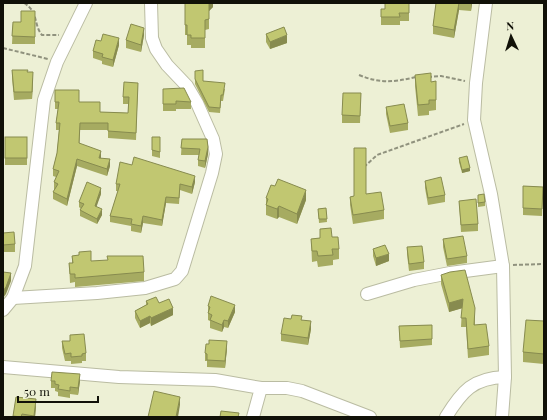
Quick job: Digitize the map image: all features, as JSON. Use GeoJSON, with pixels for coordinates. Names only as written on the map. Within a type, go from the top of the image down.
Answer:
{"type":"FeatureCollection","features":[{"type":"Feature","properties":{"kind":"street"},"geometry":{"type":"LineString","coordinates":[[3,310],[13,298],[25,266],[44,100],[56,62],[86,3]]}},
{"type":"Feature","properties":{"kind":"street"},"geometry":{"type":"LineString","coordinates":[[13,298],[97,294],[145,288],[175,279],[182,271],[212,173],[216,154],[212,139],[198,103],[186,86],[166,66],[156,49],[152,38],[151,3]]}},
{"type":"Feature","properties":{"kind":"street"},"geometry":{"type":"LineString","coordinates":[[486,3],[476,83],[474,120],[491,194],[503,266],[505,377],[502,417]]}},
{"type":"Feature","properties":{"kind":"street"},"geometry":{"type":"LineString","coordinates":[[367,294],[414,280],[450,273],[503,266]]}},
{"type":"Feature","properties":{"kind":"street"},"geometry":{"type":"LineString","coordinates":[[3,367],[119,377],[215,380],[261,388],[287,388],[302,391],[370,417]]}},
{"type":"Feature","properties":{"kind":"street"},"geometry":{"type":"LineString","coordinates":[[446,417],[458,398],[475,383],[492,377],[505,377]]}},
{"type":"Feature","properties":{"kind":"street"},"geometry":{"type":"LineString","coordinates":[[253,417],[261,388]]}},
{"type":"Feature","properties":{"kind":"path"},"geometry":{"type":"LineString","coordinates":[[24,3],[34,12],[39,31],[42,35],[70,35]]}},
{"type":"Feature","properties":{"kind":"path"},"geometry":{"type":"LineString","coordinates":[[3,48],[56,62]]}},
{"type":"Feature","properties":{"kind":"path"},"geometry":{"type":"LineString","coordinates":[[359,75],[373,81],[391,82],[416,77],[441,76],[476,83]]}},
{"type":"Feature","properties":{"kind":"path"},"geometry":{"type":"LineString","coordinates":[[362,170],[376,155],[474,120]]}},
{"type":"Feature","properties":{"kind":"path"},"geometry":{"type":"LineString","coordinates":[[503,266],[544,264]]}},
{"type":"Feature","properties":{"kind":"building"},"geometry":{"type":"Polygon","coordinates":[[[185,3],[209,3],[209,19],[205,20],[205,38],[191,38],[191,35],[187,35],[187,25],[185,25],[185,3]]]}},
{"type":"Feature","properties":{"kind":"building"},"geometry":{"type":"Polygon","coordinates":[[[385,3],[409,3],[409,13],[399,13],[400,17],[381,17],[381,9],[385,9],[385,3]]]}},
{"type":"Feature","properties":{"kind":"building"},"geometry":{"type":"Polygon","coordinates":[[[436,3],[459,3],[454,30],[433,26],[436,3]]]}},
{"type":"Feature","properties":{"kind":"building"},"geometry":{"type":"Polygon","coordinates":[[[21,11],[35,11],[35,37],[12,36],[13,22],[21,22],[21,11]]]}},
{"type":"Feature","properties":{"kind":"building"},"geometry":{"type":"Polygon","coordinates":[[[131,24],[144,28],[141,45],[126,40],[131,24]]]}},
{"type":"Feature","properties":{"kind":"building"},"geometry":{"type":"Polygon","coordinates":[[[284,27],[287,35],[270,42],[266,34],[284,27]]]}},
{"type":"Feature","properties":{"kind":"building"},"geometry":{"type":"Polygon","coordinates":[[[103,34],[119,38],[113,60],[102,57],[103,54],[93,51],[96,40],[101,41],[103,34]]]}},
{"type":"Feature","properties":{"kind":"building"},"geometry":{"type":"Polygon","coordinates":[[[12,70],[28,70],[27,72],[33,72],[32,92],[14,92],[12,70]]]}},
{"type":"Feature","properties":{"kind":"building"},"geometry":{"type":"Polygon","coordinates":[[[203,70],[203,81],[225,83],[223,95],[221,95],[220,108],[209,107],[195,79],[195,71],[203,70]]]}},
{"type":"Feature","properties":{"kind":"building"},"geometry":{"type":"Polygon","coordinates":[[[431,73],[431,82],[436,81],[436,100],[429,100],[429,104],[418,105],[415,75],[431,73]]]}},
{"type":"Feature","properties":{"kind":"building"},"geometry":{"type":"Polygon","coordinates":[[[124,82],[138,83],[136,133],[108,131],[108,123],[80,123],[79,143],[101,151],[99,158],[110,159],[107,169],[77,159],[67,199],[53,192],[58,184],[54,182],[59,171],[53,169],[57,153],[60,123],[56,123],[59,102],[55,102],[55,90],[79,90],[79,102],[100,102],[100,112],[128,113],[129,97],[123,97],[124,82]]]}},
{"type":"Feature","properties":{"kind":"building"},"geometry":{"type":"Polygon","coordinates":[[[184,88],[191,102],[176,101],[176,104],[163,104],[163,89],[184,88]]]}},
{"type":"Feature","properties":{"kind":"building"},"geometry":{"type":"Polygon","coordinates":[[[343,93],[361,93],[360,116],[342,115],[343,93]]]}},
{"type":"Feature","properties":{"kind":"building"},"geometry":{"type":"Polygon","coordinates":[[[404,104],[408,123],[390,126],[386,107],[404,104]]]}},
{"type":"Feature","properties":{"kind":"building"},"geometry":{"type":"Polygon","coordinates":[[[5,137],[27,137],[27,158],[5,158],[5,137]]]}},
{"type":"Feature","properties":{"kind":"building"},"geometry":{"type":"Polygon","coordinates":[[[152,137],[160,137],[160,152],[152,150],[152,137]]]}},
{"type":"Feature","properties":{"kind":"building"},"geometry":{"type":"Polygon","coordinates":[[[182,139],[207,139],[208,147],[205,161],[198,160],[200,149],[181,148],[182,139]]]}},
{"type":"Feature","properties":{"kind":"building"},"geometry":{"type":"Polygon","coordinates":[[[354,148],[366,148],[366,194],[381,192],[384,210],[353,215],[350,197],[354,196],[354,148]]]}},
{"type":"Feature","properties":{"kind":"building"},"geometry":{"type":"Polygon","coordinates":[[[467,156],[470,168],[462,170],[459,158],[467,156]]]}},
{"type":"Feature","properties":{"kind":"building"},"geometry":{"type":"Polygon","coordinates":[[[134,157],[195,176],[192,187],[180,184],[179,198],[166,197],[162,220],[143,216],[141,226],[131,224],[132,219],[110,216],[120,184],[116,184],[120,162],[132,165],[134,157]]]}},
{"type":"Feature","properties":{"kind":"building"},"geometry":{"type":"Polygon","coordinates":[[[441,177],[445,195],[428,198],[425,181],[441,177]]]}},
{"type":"Feature","properties":{"kind":"building"},"geometry":{"type":"Polygon","coordinates":[[[278,179],[306,190],[297,214],[279,206],[277,209],[266,205],[268,199],[266,198],[271,185],[275,186],[278,179]]]}},
{"type":"Feature","properties":{"kind":"building"},"geometry":{"type":"Polygon","coordinates":[[[87,182],[101,188],[95,206],[102,209],[97,219],[80,210],[84,204],[79,202],[87,182]]]}},
{"type":"Feature","properties":{"kind":"building"},"geometry":{"type":"Polygon","coordinates":[[[523,186],[543,187],[542,209],[523,208],[523,186]]]}},
{"type":"Feature","properties":{"kind":"building"},"geometry":{"type":"Polygon","coordinates":[[[484,194],[485,202],[478,203],[478,195],[484,194]]]}},
{"type":"Feature","properties":{"kind":"building"},"geometry":{"type":"Polygon","coordinates":[[[476,199],[478,224],[461,225],[459,201],[476,199]]]}},
{"type":"Feature","properties":{"kind":"building"},"geometry":{"type":"Polygon","coordinates":[[[326,208],[327,219],[319,219],[318,209],[326,208]]]}},
{"type":"Feature","properties":{"kind":"building"},"geometry":{"type":"Polygon","coordinates":[[[331,228],[332,237],[338,237],[339,249],[332,249],[333,255],[318,256],[317,251],[312,251],[311,239],[320,238],[320,229],[331,228]]]}},
{"type":"Feature","properties":{"kind":"building"},"geometry":{"type":"Polygon","coordinates":[[[14,232],[15,244],[3,245],[3,233],[14,232]]]}},
{"type":"Feature","properties":{"kind":"building"},"geometry":{"type":"Polygon","coordinates":[[[463,236],[467,256],[447,259],[443,239],[463,236]]]}},
{"type":"Feature","properties":{"kind":"building"},"geometry":{"type":"Polygon","coordinates":[[[385,245],[389,254],[376,258],[373,249],[385,245]]]}},
{"type":"Feature","properties":{"kind":"building"},"geometry":{"type":"Polygon","coordinates":[[[422,246],[424,262],[409,264],[407,247],[422,246]]]}},
{"type":"Feature","properties":{"kind":"building"},"geometry":{"type":"Polygon","coordinates":[[[91,251],[91,261],[108,260],[107,256],[143,256],[144,272],[75,278],[75,274],[70,274],[69,263],[73,263],[72,256],[79,255],[79,252],[91,251]]]}},
{"type":"Feature","properties":{"kind":"building"},"geometry":{"type":"Polygon","coordinates":[[[465,270],[475,308],[474,325],[486,324],[489,346],[468,349],[466,318],[461,318],[463,299],[449,303],[441,275],[465,270]]]}},
{"type":"Feature","properties":{"kind":"building"},"geometry":{"type":"Polygon","coordinates":[[[3,272],[11,273],[3,291],[3,272]]]}},
{"type":"Feature","properties":{"kind":"building"},"geometry":{"type":"Polygon","coordinates":[[[211,296],[235,305],[228,321],[224,320],[222,325],[210,320],[212,315],[208,313],[210,307],[208,306],[211,296]]]}},
{"type":"Feature","properties":{"kind":"building"},"geometry":{"type":"Polygon","coordinates":[[[156,297],[159,303],[169,299],[173,308],[151,318],[150,316],[140,321],[135,311],[148,304],[146,301],[156,297]]]}},
{"type":"Feature","properties":{"kind":"building"},"geometry":{"type":"Polygon","coordinates":[[[292,315],[302,316],[301,320],[311,321],[308,338],[281,334],[284,318],[291,319],[292,315]]]}},
{"type":"Feature","properties":{"kind":"building"},"geometry":{"type":"Polygon","coordinates":[[[526,320],[544,321],[544,354],[523,352],[526,320]]]}},
{"type":"Feature","properties":{"kind":"building"},"geometry":{"type":"Polygon","coordinates":[[[432,325],[432,339],[400,341],[399,326],[432,325]]]}},
{"type":"Feature","properties":{"kind":"building"},"geometry":{"type":"Polygon","coordinates":[[[84,334],[86,353],[82,354],[82,356],[71,357],[71,353],[65,354],[62,341],[70,341],[70,335],[84,334]]]}},
{"type":"Feature","properties":{"kind":"building"},"geometry":{"type":"Polygon","coordinates":[[[209,340],[227,341],[225,361],[207,360],[207,354],[205,353],[206,344],[209,344],[209,340]]]}},
{"type":"Feature","properties":{"kind":"building"},"geometry":{"type":"Polygon","coordinates":[[[52,372],[80,374],[78,388],[70,387],[70,391],[58,389],[59,385],[55,384],[55,381],[51,381],[52,372]]]}},
{"type":"Feature","properties":{"kind":"building"},"geometry":{"type":"Polygon","coordinates":[[[154,391],[180,397],[176,417],[148,417],[154,391]]]}},
{"type":"Feature","properties":{"kind":"building"},"geometry":{"type":"Polygon","coordinates":[[[16,397],[36,399],[34,416],[22,414],[21,417],[13,416],[16,397]]]}},
{"type":"Feature","properties":{"kind":"building"},"geometry":{"type":"Polygon","coordinates":[[[221,411],[239,413],[238,417],[220,417],[221,411]]]}}]}
